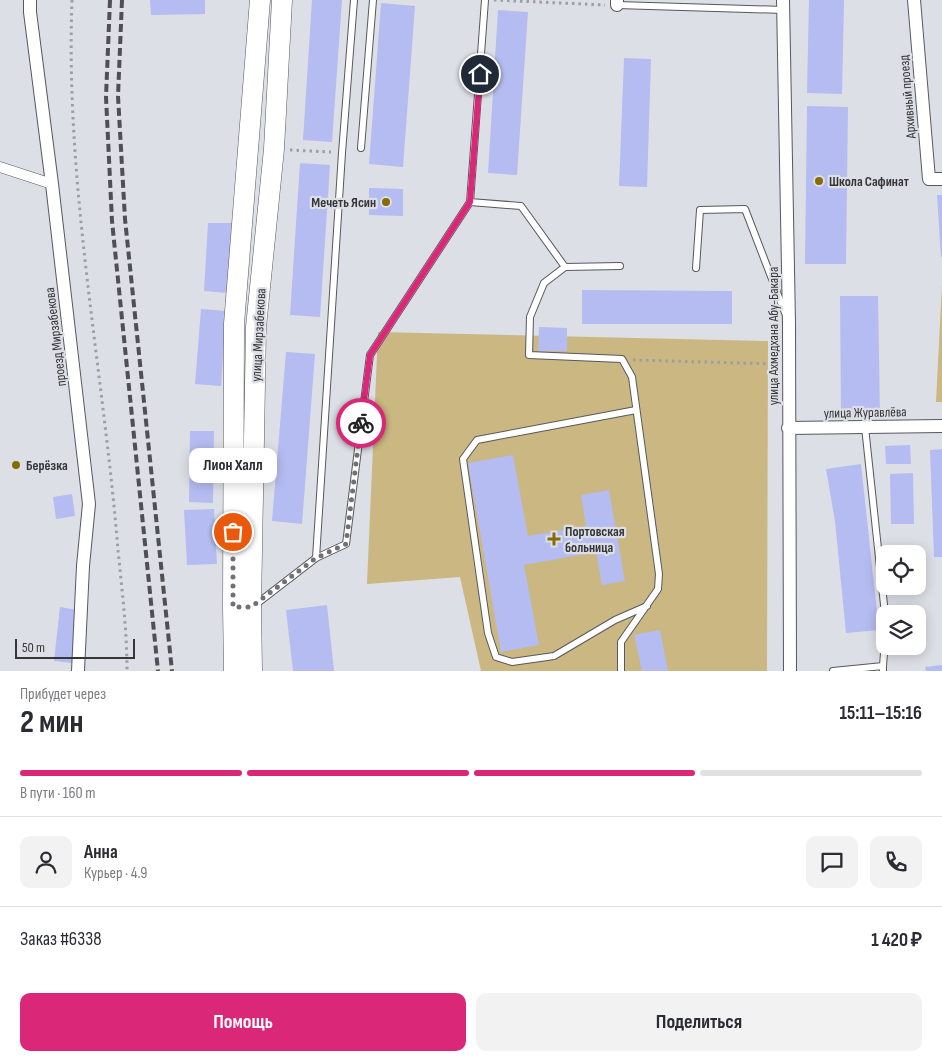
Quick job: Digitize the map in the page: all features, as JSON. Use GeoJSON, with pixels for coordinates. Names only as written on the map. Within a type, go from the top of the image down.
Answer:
{"type":"FeatureCollection","features":[{"type":"Feature","properties":{"kind":"main road","name":"улица Мирзабекова"},"geometry":{"type":"LineString","coordinates":[[252,671],[242,607],[234,324],[260,0]]}},
{"type":"Feature","properties":{"kind":"main road","name":"улица Мирзабекова"},"geometry":{"type":"LineString","coordinates":[[234,671],[242,607],[256,327],[274,149],[282,0]]}},
{"type":"Feature","properties":{"kind":"street","name":"проезд Мирзабекова"},"geometry":{"type":"LineString","coordinates":[[30,0],[90,504],[83,566],[78,671]]}},
{"type":"Feature","properties":{"kind":"street","name":"Архивный проезд"},"geometry":{"type":"LineString","coordinates":[[914,0],[928,179],[942,179]]}},
{"type":"Feature","properties":{"kind":"street","name":"улица Ахмедхана Абу-Бакара"},"geometry":{"type":"LineString","coordinates":[[783,5],[789,323],[790,671]]}},
{"type":"Feature","properties":{"kind":"street"},"geometry":{"type":"LineString","coordinates":[[0,167],[52,184]]}},
{"type":"Feature","properties":{"kind":"street","name":"улица Журавлёва"},"geometry":{"type":"LineString","coordinates":[[788,428],[942,426]]}},
{"type":"Feature","properties":{"kind":"lane"},"geometry":{"type":"LineString","coordinates":[[316,558],[342,153],[354,0]]}},
{"type":"Feature","properties":{"kind":"lane"},"geometry":{"type":"LineString","coordinates":[[361,148],[373,0]]}},
{"type":"Feature","properties":{"kind":"lane"},"geometry":{"type":"LineString","coordinates":[[242,607],[316,558],[346,544],[370,355],[470,202],[485,0]]}},
{"type":"Feature","properties":{"kind":"lane"},"geometry":{"type":"LineString","coordinates":[[617,3],[783,5]]}},
{"type":"Feature","properties":{"kind":"lane"},"geometry":{"type":"LineString","coordinates":[[470,202],[520,206],[565,267]]}},
{"type":"Feature","properties":{"kind":"lane"},"geometry":{"type":"LineString","coordinates":[[696,268],[700,210],[745,209],[789,323]]}},
{"type":"Feature","properties":{"kind":"lane"},"geometry":{"type":"LineString","coordinates":[[620,266],[565,267],[544,283],[530,318],[529,355],[622,359],[632,377],[659,574],[658,589],[621,642],[621,671]]}},
{"type":"Feature","properties":{"kind":"lane"},"geometry":{"type":"LineString","coordinates":[[636,410],[477,440],[463,459],[488,632],[496,657],[512,662],[554,656],[616,620],[647,606]]}},
{"type":"Feature","properties":{"kind":"lane"},"geometry":{"type":"LineString","coordinates":[[865,427],[885,605]]}},
{"type":"Feature","properties":{"kind":"lane"},"geometry":{"type":"LineString","coordinates":[[833,671],[883,668],[884,655]]}},
{"type":"Feature","properties":{"kind":"path"},"geometry":{"type":"LineString","coordinates":[[72,0],[74,138],[77,182],[114,504],[127,671]]}},
{"type":"Feature","properties":{"kind":"path"},"geometry":{"type":"LineString","coordinates":[[485,0],[617,3]]}},
{"type":"Feature","properties":{"kind":"path"},"geometry":{"type":"LineString","coordinates":[[274,149],[342,153]]}},
{"type":"Feature","properties":{"kind":"path"},"geometry":{"type":"LineString","coordinates":[[622,359],[788,365]]}},
{"type":"Feature","properties":{"kind":"shaded area"},"geometry":{"type":"Polygon","coordinates":[[[942,284],[942,402],[936,402],[942,284]]]}},
{"type":"Feature","properties":{"kind":"shaded area"},"geometry":{"type":"Polygon","coordinates":[[[378,332],[768,341],[767,671],[481,671],[460,577],[367,584],[378,332]]]}},
{"type":"Feature","properties":{"kind":"building"},"geometry":{"type":"Polygon","coordinates":[[[150,0],[205,0],[205,14],[151,15],[150,0]]]}},
{"type":"Feature","properties":{"kind":"building"},"geometry":{"type":"Polygon","coordinates":[[[312,0],[342,0],[332,142],[303,140],[312,0]]]}},
{"type":"Feature","properties":{"kind":"building"},"geometry":{"type":"Polygon","coordinates":[[[809,0],[844,0],[842,94],[807,93],[809,0]]]}},
{"type":"Feature","properties":{"kind":"building"},"geometry":{"type":"Polygon","coordinates":[[[381,3],[415,6],[403,167],[369,164],[381,3]]]}},
{"type":"Feature","properties":{"kind":"building"},"geometry":{"type":"Polygon","coordinates":[[[498,10],[528,12],[517,175],[488,173],[498,10]]]}},
{"type":"Feature","properties":{"kind":"building"},"geometry":{"type":"Polygon","coordinates":[[[624,58],[651,59],[647,187],[619,186],[624,58]]]}},
{"type":"Feature","properties":{"kind":"building"},"geometry":{"type":"Polygon","coordinates":[[[807,106],[848,107],[846,264],[805,264],[807,106]]]}},
{"type":"Feature","properties":{"kind":"building"},"geometry":{"type":"Polygon","coordinates":[[[300,163],[330,165],[320,317],[290,315],[300,163]]]}},
{"type":"Feature","properties":{"kind":"building","name":"Мечеть Ясин"},"geometry":{"type":"Polygon","coordinates":[[[369,188],[403,189],[403,216],[369,215],[369,188]]]}},
{"type":"Feature","properties":{"kind":"building"},"geometry":{"type":"Polygon","coordinates":[[[937,195],[942,195],[942,257],[941,257],[937,195]]]}},
{"type":"Feature","properties":{"kind":"building"},"geometry":{"type":"Polygon","coordinates":[[[208,223],[233,223],[227,293],[204,291],[208,223]]]}},
{"type":"Feature","properties":{"kind":"building"},"geometry":{"type":"Polygon","coordinates":[[[582,290],[732,291],[732,324],[582,324],[582,290]]]}},
{"type":"Feature","properties":{"kind":"building"},"geometry":{"type":"Polygon","coordinates":[[[840,296],[878,296],[880,415],[841,415],[840,296]]]}},
{"type":"Feature","properties":{"kind":"building"},"geometry":{"type":"Polygon","coordinates":[[[201,309],[226,311],[221,386],[195,384],[201,309]]]}},
{"type":"Feature","properties":{"kind":"building"},"geometry":{"type":"Polygon","coordinates":[[[539,327],[567,328],[567,351],[538,351],[539,327]]]}},
{"type":"Feature","properties":{"kind":"building"},"geometry":{"type":"Polygon","coordinates":[[[286,352],[315,354],[302,524],[272,521],[286,352]]]}},
{"type":"Feature","properties":{"kind":"building"},"geometry":{"type":"Polygon","coordinates":[[[190,431],[214,431],[213,503],[189,502],[190,431]]]}},
{"type":"Feature","properties":{"kind":"building"},"geometry":{"type":"Polygon","coordinates":[[[910,445],[911,464],[886,464],[885,446],[910,445]]]}},
{"type":"Feature","properties":{"kind":"building"},"geometry":{"type":"Polygon","coordinates":[[[942,449],[942,557],[934,557],[930,450],[942,449]]]}},
{"type":"Feature","properties":{"kind":"building"},"geometry":{"type":"Polygon","coordinates":[[[513,455],[528,536],[586,526],[581,495],[609,490],[625,581],[602,585],[596,552],[524,565],[539,645],[501,652],[468,463],[513,455]]]}},
{"type":"Feature","properties":{"kind":"building"},"geometry":{"type":"Polygon","coordinates":[[[861,464],[876,605],[876,630],[846,633],[835,521],[826,469],[861,464]]]}},
{"type":"Feature","properties":{"kind":"building"},"geometry":{"type":"Polygon","coordinates":[[[913,473],[914,524],[891,524],[890,474],[913,473]]]}},
{"type":"Feature","properties":{"kind":"building"},"geometry":{"type":"Polygon","coordinates":[[[72,494],[75,516],[56,519],[53,497],[72,494]]]}},
{"type":"Feature","properties":{"kind":"building"},"geometry":{"type":"Polygon","coordinates":[[[214,509],[217,564],[187,565],[184,510],[214,509]]]}},
{"type":"Feature","properties":{"kind":"building"},"geometry":{"type":"Polygon","coordinates":[[[327,605],[334,671],[293,671],[286,610],[327,605]]]}},
{"type":"Feature","properties":{"kind":"building"},"geometry":{"type":"Polygon","coordinates":[[[60,607],[78,610],[72,663],[54,661],[60,607]]]}},
{"type":"Feature","properties":{"kind":"building"},"geometry":{"type":"Polygon","coordinates":[[[660,630],[668,671],[642,671],[634,635],[660,630]]]}},
{"type":"Feature","properties":{"kind":"building"},"geometry":{"type":"Polygon","coordinates":[[[942,665],[942,671],[926,671],[925,667],[942,665]]]}},
{"type":"Feature","properties":{"kind":"railway"},"geometry":{"type":"LineString","coordinates":[[110,0],[106,97],[112,221],[158,671]]}},
{"type":"Feature","properties":{"kind":"railway"},"geometry":{"type":"LineString","coordinates":[[122,0],[118,96],[125,219],[172,671]]}},
{"type":"Feature","properties":{"kind":"way so far"},"geometry":{"type":"LineString","coordinates":[[233,532],[233,607],[251,607],[316,558],[346,544],[361,423]]}},
{"type":"Feature","properties":{"kind":"place","name":"Школа Сафинат"},"geometry":{"type":"Point","coordinates":[819,181]}},
{"type":"Feature","properties":{"kind":"place","name":"Мечеть Ясин"},"geometry":{"type":"Point","coordinates":[386,202]}},
{"type":"Feature","properties":{"kind":"place","name":"Берёзка"},"geometry":{"type":"Point","coordinates":[16,465]}},
{"type":"Feature","properties":{"kind":"place","name":"Лион Халл"},"geometry":{"type":"Point","coordinates":[233,532]}},
{"type":"Feature","properties":{"kind":"place","name":"Портовская больница"},"geometry":{"type":"Point","coordinates":[554,539]}},
{"type":"Feature","properties":{"kind":"route"},"geometry":{"type":"LineString","coordinates":[[361,423],[370,355],[470,202],[480,74]]}}]}
